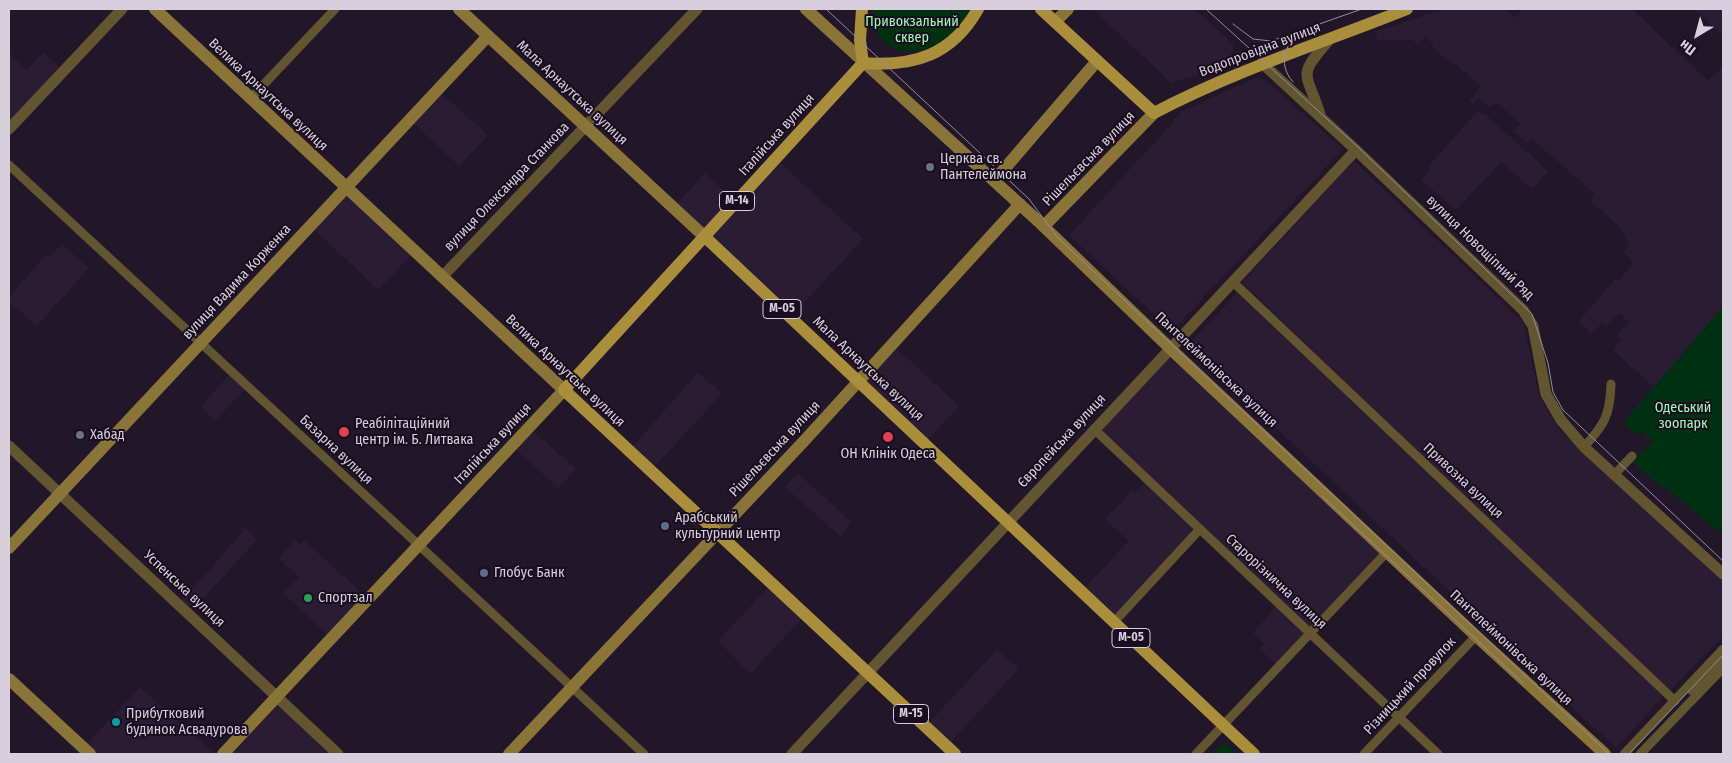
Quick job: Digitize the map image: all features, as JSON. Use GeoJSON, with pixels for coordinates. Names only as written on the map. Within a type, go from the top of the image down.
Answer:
{"type":"FeatureCollection","features":[{"type":"Feature","properties":{"kind":"main road","name":"Велика Арнаутська вулиця"},"geometry":{"type":"LineString","coordinates":[[155,9],[950,753]]}},
{"type":"Feature","properties":{"kind":"main road","name":"Мала Арнаутська вулиця"},"geometry":{"type":"LineString","coordinates":[[459,9],[859,381],[1254,754]]}},
{"type":"Feature","properties":{"kind":"main road","name":"Пантелеймонівська вулиця"},"geometry":{"type":"LineString","coordinates":[[806,9],[1044,226],[1170,348],[1476,636],[1605,754]]}},
{"type":"Feature","properties":{"kind":"main road"},"geometry":{"type":"LineString","coordinates":[[862,9],[860,40],[863,63],[890,65],[931,55],[959,36],[978,9]]}},
{"type":"Feature","properties":{"kind":"main road"},"geometry":{"type":"LineString","coordinates":[[1041,9],[1154,113]]}},
{"type":"Feature","properties":{"kind":"main road"},"geometry":{"type":"LineString","coordinates":[[1055,22],[1068,9]]}},
{"type":"Feature","properties":{"kind":"main road","name":"Водопровідна вулиця"},"geometry":{"type":"LineString","coordinates":[[1154,113],[1191,94],[1262,63],[1407,9]]}},
{"type":"Feature","properties":{"kind":"main road","name":"вулиця Вадима Корженка"},"geometry":{"type":"LineString","coordinates":[[9,548],[488,36]]}},
{"type":"Feature","properties":{"kind":"main road"},"geometry":{"type":"LineString","coordinates":[[994,181],[1097,61]]}},
{"type":"Feature","properties":{"kind":"main road","name":"Італійська вулиця"},"geometry":{"type":"LineString","coordinates":[[223,754],[564,390],[863,63]]}},
{"type":"Feature","properties":{"kind":"main road","name":"Рішельєвська вулиця"},"geometry":{"type":"LineString","coordinates":[[1044,226],[1154,113]]}},
{"type":"Feature","properties":{"kind":"main road","name":"Рішельєвська вулиця"},"geometry":{"type":"LineString","coordinates":[[509,754],[859,381],[1020,204]]}},
{"type":"Feature","properties":{"kind":"main road"},"geometry":{"type":"LineString","coordinates":[[9,679],[90,754]]}},
{"type":"Feature","properties":{"kind":"street"},"geometry":{"type":"LineString","coordinates":[[9,129],[122,9]]}},
{"type":"Feature","properties":{"kind":"street"},"geometry":{"type":"LineString","coordinates":[[250,99],[335,9]]}},
{"type":"Feature","properties":{"kind":"street","name":"вулиця Олександра Станкова"},"geometry":{"type":"LineString","coordinates":[[442,277],[697,9]]}},
{"type":"Feature","properties":{"kind":"street","name":"вулиця Новощіпний Ряд"},"geometry":{"type":"LineString","coordinates":[[1322,118],[1308,86],[1306,74],[1310,62],[1330,39]]}},
{"type":"Feature","properties":{"kind":"street","name":"вулиця Новощіпний Ряд"},"geometry":{"type":"LineString","coordinates":[[1262,63],[1356,150],[1529,318],[1534,326],[1546,394],[1551,406],[1569,430],[1723,567]]}},
{"type":"Feature","properties":{"kind":"street","name":"Європейська вулиця"},"geometry":{"type":"LineString","coordinates":[[792,754],[1356,150]]}},
{"type":"Feature","properties":{"kind":"street","name":"Базарна вулиця"},"geometry":{"type":"LineString","coordinates":[[9,165],[644,754]]}},
{"type":"Feature","properties":{"kind":"street","name":"Привозна вулиця"},"geometry":{"type":"LineString","coordinates":[[1233,282],[1675,701]]}},
{"type":"Feature","properties":{"kind":"street"},"geometry":{"type":"LineString","coordinates":[[1586,446],[1599,431],[1610,408],[1611,384]]}},
{"type":"Feature","properties":{"kind":"street","name":"Старорізнична вулиця"},"geometry":{"type":"LineString","coordinates":[[1094,429],[1438,754]]}},
{"type":"Feature","properties":{"kind":"street","name":"Успенська вулиця"},"geometry":{"type":"LineString","coordinates":[[9,446],[338,754]]}},
{"type":"Feature","properties":{"kind":"street"},"geometry":{"type":"LineString","coordinates":[[1616,473],[1632,456]]}},
{"type":"Feature","properties":{"kind":"street","name":"вулиця Новощіпний Ряд"},"geometry":{"type":"LineString","coordinates":[[1616,473],[1723,574]]}},
{"type":"Feature","properties":{"kind":"street"},"geometry":{"type":"LineString","coordinates":[[1114,622],[1200,529]]}},
{"type":"Feature","properties":{"kind":"street"},"geometry":{"type":"LineString","coordinates":[[1196,754],[1387,552]]}},
{"type":"Feature","properties":{"kind":"street","name":"Різницький провулок"},"geometry":{"type":"LineString","coordinates":[[1364,754],[1476,636]]}},
{"type":"Feature","properties":{"kind":"street"},"geometry":{"type":"LineString","coordinates":[[1624,754],[1723,649]]}},
{"type":"Feature","properties":{"kind":"street"},"geometry":{"type":"LineString","coordinates":[[1632,754],[1723,658]]}},
{"type":"Feature","properties":{"kind":"street"},"geometry":{"type":"LineString","coordinates":[[1640,754],[1723,668]]}},
{"type":"Feature","properties":{"kind":"shaded area"},"geometry":{"type":"Polygon","coordinates":[[[1092,9],[1195,9],[1234,45],[1229,64],[1172,83],[1092,9]]]}},
{"type":"Feature","properties":{"kind":"shaded area"},"geometry":{"type":"Polygon","coordinates":[[[1442,9],[1505,9],[1515,18],[1523,9],[1632,9],[1708,81],[1723,66],[1723,307],[1654,387],[1613,350],[1621,340],[1617,336],[1629,322],[1619,313],[1606,327],[1602,323],[1591,334],[1579,321],[1615,279],[1619,281],[1632,264],[1630,258],[1622,252],[1629,244],[1618,226],[1593,203],[1591,200],[1594,193],[1532,139],[1528,143],[1514,131],[1521,124],[1496,102],[1490,108],[1479,98],[1473,104],[1469,101],[1481,87],[1456,64],[1454,66],[1432,47],[1434,45],[1425,37],[1418,44],[1412,40],[1378,41],[1375,32],[1442,9]]]}},
{"type":"Feature","properties":{"kind":"shaded area"},"geometry":{"type":"Polygon","coordinates":[[[1695,9],[1723,9],[1723,36],[1695,9]]]}},
{"type":"Feature","properties":{"kind":"shaded area"},"geometry":{"type":"Polygon","coordinates":[[[9,53],[27,70],[43,53],[63,70],[9,128],[9,53]]]}},
{"type":"Feature","properties":{"kind":"shaded area"},"geometry":{"type":"Polygon","coordinates":[[[1255,78],[1265,80],[1343,149],[1172,331],[1069,235],[1181,112],[1255,78]]]}},
{"type":"Feature","properties":{"kind":"shaded area"},"geometry":{"type":"Polygon","coordinates":[[[438,90],[488,135],[459,166],[410,120],[438,90]]]}},
{"type":"Feature","properties":{"kind":"shaded area"},"geometry":{"type":"Polygon","coordinates":[[[1478,110],[1483,115],[1485,114],[1548,171],[1532,189],[1501,162],[1456,210],[1421,180],[1431,168],[1429,166],[1478,110]]]}},
{"type":"Feature","properties":{"kind":"shaded area"},"geometry":{"type":"Polygon","coordinates":[[[776,159],[863,239],[792,316],[707,236],[776,159]]]}},
{"type":"Feature","properties":{"kind":"shaded area"},"geometry":{"type":"Polygon","coordinates":[[[1354,161],[1524,323],[1539,396],[1558,428],[1723,577],[1723,636],[1669,691],[1496,529],[1242,282],[1354,161]]]}},
{"type":"Feature","properties":{"kind":"shaded area"},"geometry":{"type":"Polygon","coordinates":[[[705,173],[735,201],[704,235],[674,206],[705,173]]]}},
{"type":"Feature","properties":{"kind":"shaded area"},"geometry":{"type":"Polygon","coordinates":[[[344,186],[414,252],[379,290],[308,224],[344,186]]]}},
{"type":"Feature","properties":{"kind":"shaded area"},"geometry":{"type":"Polygon","coordinates":[[[62,244],[89,268],[37,326],[9,302],[9,297],[47,254],[50,256],[62,244]]]}},
{"type":"Feature","properties":{"kind":"shaded area"},"geometry":{"type":"Polygon","coordinates":[[[1237,293],[1664,696],[1616,748],[1188,345],[1237,293]]]}},
{"type":"Feature","properties":{"kind":"shaded area"},"geometry":{"type":"Polygon","coordinates":[[[893,345],[959,406],[926,442],[861,382],[893,345]]]}},
{"type":"Feature","properties":{"kind":"shaded area"},"geometry":{"type":"Polygon","coordinates":[[[1170,349],[1384,551],[1310,631],[1094,429],[1170,349]]]}},
{"type":"Feature","properties":{"kind":"shaded area"},"geometry":{"type":"Polygon","coordinates":[[[698,372],[722,394],[650,471],[629,451],[698,372]]]}},
{"type":"Feature","properties":{"kind":"shaded area"},"geometry":{"type":"Polygon","coordinates":[[[231,373],[247,387],[215,421],[200,407],[231,373]]]}},
{"type":"Feature","properties":{"kind":"shaded area"},"geometry":{"type":"Polygon","coordinates":[[[530,428],[576,469],[558,488],[513,447],[530,428]]]}},
{"type":"Feature","properties":{"kind":"shaded area"},"geometry":{"type":"Polygon","coordinates":[[[798,474],[852,522],[840,536],[785,487],[798,474]]]}},
{"type":"Feature","properties":{"kind":"shaded area"},"geometry":{"type":"Polygon","coordinates":[[[1147,481],[1198,529],[1115,619],[1082,590],[1129,541],[1105,520],[1132,490],[1135,492],[1147,481]]]}},
{"type":"Feature","properties":{"kind":"shaded area"},"geometry":{"type":"Polygon","coordinates":[[[245,528],[258,539],[190,612],[179,602],[210,570],[245,528]]]}},
{"type":"Feature","properties":{"kind":"shaded area"},"geometry":{"type":"Polygon","coordinates":[[[295,540],[300,544],[304,540],[367,598],[330,637],[283,593],[299,577],[278,558],[295,540]]]}},
{"type":"Feature","properties":{"kind":"shaded area"},"geometry":{"type":"Polygon","coordinates":[[[769,586],[803,617],[750,674],[718,641],[769,586]]]}},
{"type":"Feature","properties":{"kind":"shaded area"},"geometry":{"type":"Polygon","coordinates":[[[1278,604],[1309,633],[1278,665],[1259,649],[1264,643],[1253,633],[1278,604]]]}},
{"type":"Feature","properties":{"kind":"shaded area"},"geometry":{"type":"Polygon","coordinates":[[[997,650],[1019,669],[947,746],[925,727],[997,650]]]}},
{"type":"Feature","properties":{"kind":"shaded area"},"geometry":{"type":"Polygon","coordinates":[[[140,687],[216,754],[92,754],[84,747],[140,687]]]}},
{"type":"Feature","properties":{"kind":"shaded area"},"geometry":{"type":"Polygon","coordinates":[[[279,696],[341,754],[224,754],[279,696]]]}},
{"type":"Feature","properties":{"kind":"green space","name":"Привокзальний сквер"},"geometry":{"type":"Polygon","coordinates":[[[872,9],[970,9],[963,21],[942,41],[928,48],[901,51],[888,45],[878,34],[872,19],[872,9]]]}},
{"type":"Feature","properties":{"kind":"green space","name":"Одеський зоопарк"},"geometry":{"type":"Polygon","coordinates":[[[1723,307],[1723,527],[1719,532],[1665,487],[1663,489],[1632,461],[1653,442],[1642,431],[1638,435],[1623,423],[1723,307]]]}},
{"type":"Feature","properties":{"kind":"green space"},"geometry":{"type":"Polygon","coordinates":[[[1224,742],[1237,754],[1212,754],[1224,742]]]}},
{"type":"Feature","properties":{"kind":"tram line"},"geometry":{"type":"LineString","coordinates":[[826,9],[1029,199],[1058,238],[1609,754]]}},
{"type":"Feature","properties":{"kind":"tram line"},"geometry":{"type":"LineString","coordinates":[[1206,9],[1358,147],[1532,314],[1548,363],[1553,392],[1563,410],[1723,561]]}},
{"type":"Feature","properties":{"kind":"tram line"},"geometry":{"type":"LineString","coordinates":[[1233,24],[1253,39],[1271,41],[1362,9]]}},
{"type":"Feature","properties":{"kind":"tram line"},"geometry":{"type":"LineString","coordinates":[[1293,82],[1285,67],[1285,52],[1293,39],[1305,29]]}},
{"type":"Feature","properties":{"kind":"tram line"},"geometry":{"type":"LineString","coordinates":[[1322,496],[1523,683]]}},
{"type":"Feature","properties":{"kind":"tram line"},"geometry":{"type":"LineString","coordinates":[[1629,754],[1723,655]]}},
{"type":"Feature","properties":{"kind":"place","name":"Церква св. Пантелеймона"},"geometry":{"type":"Point","coordinates":[930,167]}},
{"type":"Feature","properties":{"kind":"place","name":"Реабілітаційний центр ім. Б. Литвака"},"geometry":{"type":"Point","coordinates":[344,432]}},
{"type":"Feature","properties":{"kind":"place","name":"Хабад"},"geometry":{"type":"Point","coordinates":[80,435]}},
{"type":"Feature","properties":{"kind":"place","name":"ОН Клінік Одеса"},"geometry":{"type":"Point","coordinates":[888,437]}},
{"type":"Feature","properties":{"kind":"place","name":"Арабський культурний центр"},"geometry":{"type":"Point","coordinates":[665,526]}},
{"type":"Feature","properties":{"kind":"place","name":"Глобус Банк"},"geometry":{"type":"Point","coordinates":[484,573]}},
{"type":"Feature","properties":{"kind":"place","name":"Спортзал"},"geometry":{"type":"Point","coordinates":[308,598]}},
{"type":"Feature","properties":{"kind":"place","name":"Прибутковий будинок Асвадурова"},"geometry":{"type":"Point","coordinates":[116,722]}}]}
